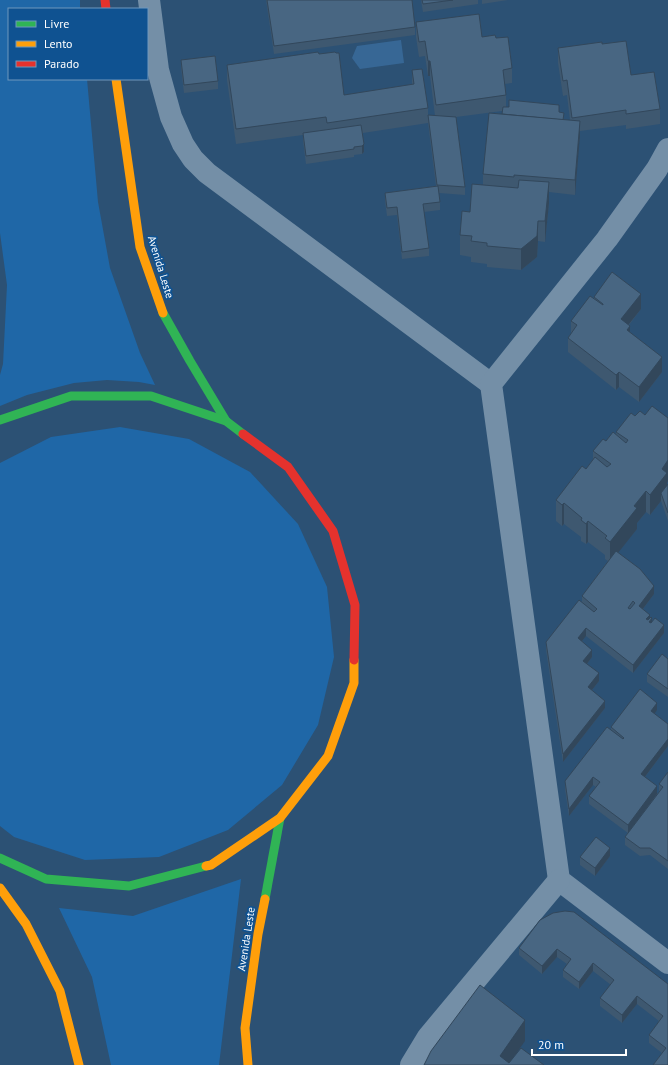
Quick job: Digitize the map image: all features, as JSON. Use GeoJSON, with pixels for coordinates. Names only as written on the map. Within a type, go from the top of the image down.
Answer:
{"type":"FeatureCollection","features":[{"type":"Feature","properties":{"kind":"main road","name":"Avenida Leste"},"geometry":{"type":"LineString","coordinates":[[116,80],[140,247],[162,311],[226,421]]}},
{"type":"Feature","properties":{"kind":"main road"},"geometry":{"type":"LineString","coordinates":[[0,420],[71,396],[151,396],[226,421],[288,467],[333,531],[355,605],[354,683],[328,756],[280,818],[211,865],[129,886],[46,879],[0,858]]}},
{"type":"Feature","properties":{"kind":"main road","name":"Avenida Leste"},"geometry":{"type":"LineString","coordinates":[[248,1065],[245,1028],[246,1020],[258,934],[280,818]]}},
{"type":"Feature","properties":{"kind":"main road"},"geometry":{"type":"LineString","coordinates":[[0,888],[26,924],[60,991],[79,1065]]}},
{"type":"Feature","properties":{"kind":"street"},"geometry":{"type":"LineString","coordinates":[[149,0],[158,70],[171,117],[183,144],[193,159],[207,173],[491,384],[559,880],[668,963]]}},
{"type":"Feature","properties":{"kind":"street"},"geometry":{"type":"LineString","coordinates":[[491,384],[607,239],[657,168],[668,149]]}},
{"type":"Feature","properties":{"kind":"street"},"geometry":{"type":"LineString","coordinates":[[412,1065],[428,1037],[559,880]]}},
{"type":"Feature","properties":{"kind":"shaded area"},"geometry":{"type":"Polygon","coordinates":[[[0,0],[80,0],[80,8],[8,8],[8,80],[87,80],[98,202],[110,268],[140,353],[155,385],[139,382],[107,380],[74,383],[27,395],[0,406],[0,375],[3,364],[7,285],[0,233],[0,0]]]}},
{"type":"Feature","properties":{"kind":"shaded area"},"geometry":{"type":"Polygon","coordinates":[[[401,40],[404,63],[360,69],[352,58],[357,46],[401,40]]]}},
{"type":"Feature","properties":{"kind":"shaded area"},"geometry":{"type":"Polygon","coordinates":[[[120,427],[189,439],[250,472],[298,524],[327,587],[334,657],[318,725],[282,785],[228,830],[159,857],[85,860],[14,837],[0,826],[0,463],[51,437],[120,427]]]}},
{"type":"Feature","properties":{"kind":"shaded area"},"geometry":{"type":"Polygon","coordinates":[[[241,879],[219,1065],[111,1065],[92,977],[59,908],[133,916],[241,879]]]}},
{"type":"Feature","properties":{"kind":"building"},"geometry":{"type":"Polygon","coordinates":[[[267,0],[412,0],[415,27],[274,46],[267,0]]]}},
{"type":"Feature","properties":{"kind":"building"},"geometry":{"type":"Polygon","coordinates":[[[422,0],[453,0],[423,4],[422,0]]]}},
{"type":"Feature","properties":{"kind":"building"},"geometry":{"type":"Polygon","coordinates":[[[479,14],[482,37],[495,35],[496,38],[508,37],[512,68],[503,70],[506,95],[436,105],[430,61],[428,61],[425,41],[419,42],[416,22],[479,14]]]}},
{"type":"Feature","properties":{"kind":"building"},"geometry":{"type":"Polygon","coordinates":[[[626,41],[631,75],[654,72],[660,109],[626,114],[626,110],[572,118],[567,80],[563,81],[558,48],[602,42],[602,44],[626,41]]]}},
{"type":"Feature","properties":{"kind":"building"},"geometry":{"type":"Polygon","coordinates":[[[318,52],[319,54],[339,53],[344,95],[414,84],[412,70],[422,69],[428,108],[327,123],[326,117],[236,129],[227,65],[318,52]]]}},
{"type":"Feature","properties":{"kind":"building"},"geometry":{"type":"Polygon","coordinates":[[[215,56],[218,81],[184,85],[181,60],[215,56]]]}},
{"type":"Feature","properties":{"kind":"building"},"geometry":{"type":"Polygon","coordinates":[[[509,100],[559,105],[559,112],[564,113],[563,120],[502,114],[503,107],[509,107],[509,100]]]}},
{"type":"Feature","properties":{"kind":"building"},"geometry":{"type":"Polygon","coordinates":[[[489,113],[580,121],[575,180],[483,174],[489,113]]]}},
{"type":"Feature","properties":{"kind":"building"},"geometry":{"type":"Polygon","coordinates":[[[428,115],[456,117],[465,187],[437,185],[428,115]]]}},
{"type":"Feature","properties":{"kind":"building"},"geometry":{"type":"Polygon","coordinates":[[[361,125],[364,144],[362,146],[354,147],[354,149],[306,156],[303,133],[361,125]]]}},
{"type":"Feature","properties":{"kind":"building"},"geometry":{"type":"Polygon","coordinates":[[[519,180],[549,182],[545,221],[538,221],[537,236],[521,249],[487,246],[487,243],[471,241],[472,236],[460,235],[462,211],[470,212],[472,184],[518,188],[519,180]]]}},
{"type":"Feature","properties":{"kind":"building"},"geometry":{"type":"Polygon","coordinates":[[[438,186],[440,202],[423,204],[429,248],[402,252],[397,207],[387,208],[385,193],[438,186]]]}},
{"type":"Feature","properties":{"kind":"building"},"geometry":{"type":"Polygon","coordinates":[[[612,272],[641,294],[621,319],[630,326],[627,330],[662,357],[639,387],[619,372],[616,375],[568,338],[577,325],[571,321],[590,296],[603,305],[594,297],[612,272]]]}},
{"type":"Feature","properties":{"kind":"building"},"geometry":{"type":"Polygon","coordinates":[[[652,406],[668,418],[668,460],[662,469],[667,473],[650,495],[646,491],[634,506],[637,508],[610,542],[605,538],[607,536],[588,521],[586,524],[581,520],[582,518],[564,503],[562,505],[556,500],[582,466],[586,469],[595,457],[607,467],[611,464],[593,451],[603,439],[606,441],[613,432],[626,443],[628,440],[616,432],[631,413],[635,416],[640,411],[645,415],[652,406]]]}},
{"type":"Feature","properties":{"kind":"building"},"geometry":{"type":"Polygon","coordinates":[[[668,484],[668,513],[661,493],[668,484]]]}},
{"type":"Feature","properties":{"kind":"building"},"geometry":{"type":"Polygon","coordinates":[[[616,551],[640,569],[654,586],[639,606],[650,615],[646,619],[648,620],[651,617],[652,618],[649,622],[651,623],[655,618],[664,625],[633,665],[586,628],[578,638],[592,650],[583,661],[599,673],[588,687],[605,701],[563,754],[546,642],[579,600],[594,612],[597,609],[582,596],[616,551]],[[633,601],[628,608],[630,609],[635,603],[633,601]]]}},
{"type":"Feature","properties":{"kind":"building"},"geometry":{"type":"Polygon","coordinates":[[[662,654],[668,659],[668,689],[647,674],[662,654]]]}},
{"type":"Feature","properties":{"kind":"building"},"geometry":{"type":"Polygon","coordinates":[[[640,689],[657,703],[651,711],[668,724],[668,739],[641,774],[657,786],[628,825],[589,796],[600,782],[593,777],[569,809],[565,781],[607,727],[623,739],[624,738],[611,727],[640,689]]]}},
{"type":"Feature","properties":{"kind":"building"},"geometry":{"type":"Polygon","coordinates":[[[668,772],[668,861],[650,848],[640,848],[625,837],[663,787],[659,784],[668,772]]]}},
{"type":"Feature","properties":{"kind":"building"},"geometry":{"type":"Polygon","coordinates":[[[596,837],[610,848],[595,868],[580,857],[596,837]]]}},
{"type":"Feature","properties":{"kind":"building"},"geometry":{"type":"Polygon","coordinates":[[[565,911],[574,912],[668,984],[668,1065],[653,1065],[666,1048],[649,1035],[663,1016],[637,996],[622,1015],[600,998],[614,980],[593,963],[579,982],[563,970],[571,959],[557,949],[542,966],[519,948],[540,920],[553,913],[565,911]]]}},
{"type":"Feature","properties":{"kind":"building"},"geometry":{"type":"Polygon","coordinates":[[[480,985],[525,1020],[500,1056],[509,1063],[521,1048],[544,1065],[424,1065],[431,1051],[480,985]]]}},
{"type":"Feature","properties":{"kind":"traffic: fast"},"geometry":{"type":"LineString","coordinates":[[163,313],[226,421]]}},
{"type":"Feature","properties":{"kind":"traffic: fast"},"geometry":{"type":"LineString","coordinates":[[0,420],[71,396],[151,396],[226,421],[243,434]]}},
{"type":"Feature","properties":{"kind":"traffic: fast"},"geometry":{"type":"LineString","coordinates":[[265,899],[280,818]]}},
{"type":"Feature","properties":{"kind":"traffic: fast"},"geometry":{"type":"LineString","coordinates":[[0,858],[46,879],[129,886],[206,866]]}},
{"type":"Feature","properties":{"kind":"traffic: slow"},"geometry":{"type":"LineString","coordinates":[[116,80],[140,247],[163,313]]}},
{"type":"Feature","properties":{"kind":"traffic: slow"},"geometry":{"type":"LineString","coordinates":[[206,866],[211,865],[280,818],[328,756],[354,683],[354,660]]}},
{"type":"Feature","properties":{"kind":"traffic: slow"},"geometry":{"type":"LineString","coordinates":[[0,888],[26,924],[60,991],[79,1065]]}},
{"type":"Feature","properties":{"kind":"traffic: slow"},"geometry":{"type":"LineString","coordinates":[[248,1065],[245,1028],[258,934],[265,899]]}},
{"type":"Feature","properties":{"kind":"traffic: jam"},"geometry":{"type":"LineString","coordinates":[[105,0],[106,8]]}},
{"type":"Feature","properties":{"kind":"traffic: jam"},"geometry":{"type":"LineString","coordinates":[[243,434],[288,467],[333,531],[355,605],[354,660]]}}]}
